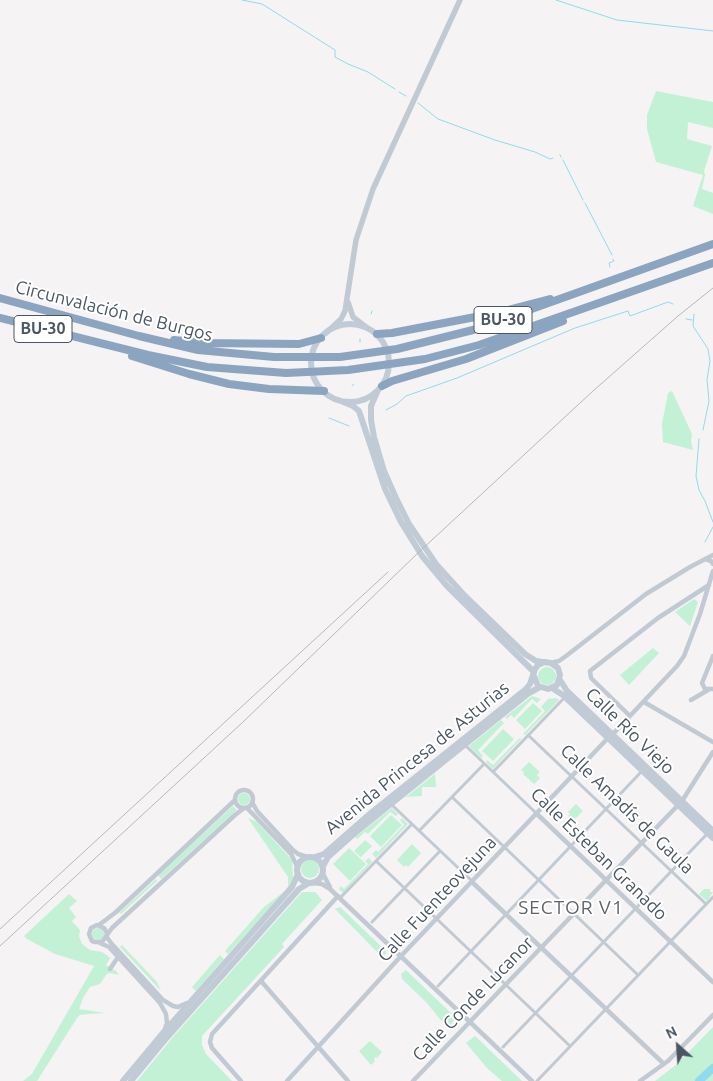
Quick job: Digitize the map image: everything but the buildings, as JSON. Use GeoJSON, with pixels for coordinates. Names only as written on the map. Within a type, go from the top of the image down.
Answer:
{"type":"FeatureCollection","features":[{"type":"Feature","properties":{"kind":"highway","name":"Circunvalación de Burgos"},"geometry":{"type":"LineString","coordinates":[[0,298],[198,350],[274,357],[340,357],[397,349],[473,330],[713,244]]}},
{"type":"Feature","properties":{"kind":"highway","name":"Circunvalación de Burgos"},"geometry":{"type":"LineString","coordinates":[[0,318],[86,340],[207,367],[286,373],[329,372],[425,359],[479,345],[713,263]]}},
{"type":"Feature","properties":{"kind":"highway"},"geometry":{"type":"LineString","coordinates":[[378,336],[514,309],[633,273]]}},
{"type":"Feature","properties":{"kind":"highway"},"geometry":{"type":"LineString","coordinates":[[380,388],[392,381],[483,354],[662,281]]}},
{"type":"Feature","properties":{"kind":"highway"},"geometry":{"type":"LineString","coordinates":[[36,308],[52,309],[144,334],[188,342],[299,344],[323,335]]}},
{"type":"Feature","properties":{"kind":"highway"},"geometry":{"type":"LineString","coordinates":[[86,340],[95,345],[218,382],[269,389],[324,391]]}},
{"type":"Feature","properties":{"kind":"main road"},"geometry":{"type":"LineString","coordinates":[[414,538],[384,471],[371,420],[372,401],[388,374],[388,354],[378,336],[366,327],[354,324],[342,325],[323,335],[315,348],[312,365],[316,382],[324,391],[359,411],[385,489],[414,538],[424,554],[448,586],[534,674],[536,684],[545,689],[552,688],[560,680],[559,670],[556,666],[547,662],[536,661],[525,654],[424,554]]}},
{"type":"Feature","properties":{"kind":"main road"},"geometry":{"type":"LineString","coordinates":[[341,401],[354,402],[363,400],[380,388]]}},
{"type":"Feature","properties":{"kind":"main road"},"geometry":{"type":"LineString","coordinates":[[534,674],[538,665],[547,662]]}},
{"type":"Feature","properties":{"kind":"main road","name":"Avenida Princesa de Asturias"},"geometry":{"type":"LineString","coordinates":[[308,856],[324,854],[372,812],[521,693],[528,686],[534,674]]}},
{"type":"Feature","properties":{"kind":"main road","name":"Calle Río Viejo"},"geometry":{"type":"LineString","coordinates":[[560,680],[564,688],[642,771],[680,803]]}},
{"type":"Feature","properties":{"kind":"main road","name":"Avenida Princesa de Asturias"},"geometry":{"type":"LineString","coordinates":[[324,866],[328,858],[355,833],[529,693],[540,687]]}},
{"type":"Feature","properties":{"kind":"main road","name":"Calle Río Viejo"},"geometry":{"type":"LineString","coordinates":[[552,688],[565,697],[610,737],[710,832],[713,838]]}},
{"type":"Feature","properties":{"kind":"main road"},"geometry":{"type":"LineString","coordinates":[[131,1081],[169,1035],[298,889],[317,881],[323,874],[324,866],[320,860],[308,856],[303,858],[297,866],[298,874],[302,880],[311,883]]}},
{"type":"Feature","properties":{"kind":"main road"},"geometry":{"type":"LineString","coordinates":[[123,1081],[162,1033],[292,887],[298,874]]}},
{"type":"Feature","properties":{"kind":"street"},"geometry":{"type":"LineString","coordinates":[[323,335],[341,319],[348,300],[356,240],[373,189],[460,0]]}},
{"type":"Feature","properties":{"kind":"street"},"geometry":{"type":"LineString","coordinates":[[348,300],[353,317],[366,327]]}},
{"type":"Feature","properties":{"kind":"street"},"geometry":{"type":"LineString","coordinates":[[547,662],[559,661],[646,594],[713,555]]}},
{"type":"Feature","properties":{"kind":"street"},"geometry":{"type":"LineString","coordinates":[[705,559],[713,564]]}},
{"type":"Feature","properties":{"kind":"street","name":"Calle Fuenteovejuna"},"geometry":{"type":"LineString","coordinates":[[287,1081],[401,956],[677,666],[692,638],[713,571]]}},
{"type":"Feature","properties":{"kind":"street"},"geometry":{"type":"LineString","coordinates":[[630,716],[590,678],[590,672],[658,618],[709,585]]}},
{"type":"Feature","properties":{"kind":"street"},"geometry":{"type":"LineString","coordinates":[[559,670],[566,656]]}},
{"type":"Feature","properties":{"kind":"street"},"geometry":{"type":"LineString","coordinates":[[710,689],[702,686],[702,683],[704,674],[713,656]]}},
{"type":"Feature","properties":{"kind":"street"},"geometry":{"type":"LineString","coordinates":[[692,700],[710,689]]}},
{"type":"Feature","properties":{"kind":"street"},"geometry":{"type":"LineString","coordinates":[[493,772],[565,697]]}},
{"type":"Feature","properties":{"kind":"street"},"geometry":{"type":"LineString","coordinates":[[644,702],[713,742]]}},
{"type":"Feature","properties":{"kind":"street","name":"Calle Amadís de Gaula"},"geometry":{"type":"LineString","coordinates":[[528,735],[706,904]]}},
{"type":"Feature","properties":{"kind":"street","name":"Calle Esteban Granado"},"geometry":{"type":"LineString","coordinates":[[467,746],[713,982]]}},
{"type":"Feature","properties":{"kind":"street","name":"Calle Conde Lucanor"},"geometry":{"type":"LineString","coordinates":[[413,1081],[680,803],[713,752]]}},
{"type":"Feature","properties":{"kind":"street"},"geometry":{"type":"LineString","coordinates":[[419,831],[484,764]]}},
{"type":"Feature","properties":{"kind":"street"},"geometry":{"type":"LineString","coordinates":[[438,986],[642,771]]}},
{"type":"Feature","properties":{"kind":"street"},"geometry":{"type":"LineString","coordinates":[[162,1033],[167,1023],[166,1014],[160,1003],[107,945],[92,940],[89,934],[91,928],[99,925],[118,910],[235,800],[237,794],[244,791],[251,794],[252,802],[257,811],[293,850],[308,856]]}},
{"type":"Feature","properties":{"kind":"street"},"geometry":{"type":"LineString","coordinates":[[452,798],[638,975]]}},
{"type":"Feature","properties":{"kind":"street"},"geometry":{"type":"LineString","coordinates":[[235,800],[239,807],[245,808],[291,854],[297,866]]}},
{"type":"Feature","properties":{"kind":"street"},"geometry":{"type":"LineString","coordinates":[[98,943],[102,942],[107,935],[235,815],[252,802]]}},
{"type":"Feature","properties":{"kind":"street"},"geometry":{"type":"LineString","coordinates":[[393,806],[664,1064]]}},
{"type":"Feature","properties":{"kind":"street"},"geometry":{"type":"LineString","coordinates":[[241,1081],[212,1048],[210,1042],[212,1034],[339,897],[412,824]]}},
{"type":"Feature","properties":{"kind":"street"},"geometry":{"type":"LineString","coordinates":[[503,1047],[710,832]]}},
{"type":"Feature","properties":{"kind":"street"},"geometry":{"type":"LineString","coordinates":[[372,922],[440,851]]}},
{"type":"Feature","properties":{"kind":"street"},"geometry":{"type":"LineString","coordinates":[[376,861],[570,1046]]}},
{"type":"Feature","properties":{"kind":"street"},"geometry":{"type":"LineString","coordinates":[[323,874],[330,889]]}},
{"type":"Feature","properties":{"kind":"street"},"geometry":{"type":"LineString","coordinates":[[311,883],[322,884],[339,897],[532,1081]]}},
{"type":"Feature","properties":{"kind":"street"},"geometry":{"type":"LineString","coordinates":[[537,1081],[713,897]]}},
{"type":"Feature","properties":{"kind":"street"},"geometry":{"type":"LineString","coordinates":[[99,925],[104,928],[116,949],[168,1005],[178,1007],[192,1000]]}},
{"type":"Feature","properties":{"kind":"street"},"geometry":{"type":"LineString","coordinates":[[110,969],[118,957]]}},
{"type":"Feature","properties":{"kind":"street"},"geometry":{"type":"LineString","coordinates":[[261,982],[348,1081]]}},
{"type":"Feature","properties":{"kind":"street"},"geometry":{"type":"LineString","coordinates":[[640,1081],[664,1064],[713,1015]]}},
{"type":"Feature","properties":{"kind":"green space"},"geometry":{"type":"Polygon","coordinates":[[[656,91],[713,102],[713,128],[688,122],[687,139],[712,146],[704,171],[702,189],[713,193],[713,214],[693,206],[703,175],[656,162],[647,129],[647,115],[656,91]]]}},
{"type":"Feature","properties":{"kind":"green space"},"geometry":{"type":"Polygon","coordinates":[[[672,391],[692,434],[693,450],[663,442],[662,424],[668,393],[672,391]]]}},
{"type":"Feature","properties":{"kind":"green space"},"geometry":{"type":"Polygon","coordinates":[[[694,599],[698,602],[690,626],[675,612],[694,599]]]}},
{"type":"Feature","properties":{"kind":"green space"},"geometry":{"type":"Polygon","coordinates":[[[653,648],[659,653],[629,685],[620,675],[653,648]]]}},
{"type":"Feature","properties":{"kind":"green space"},"geometry":{"type":"Polygon","coordinates":[[[543,667],[551,667],[556,672],[554,683],[543,685],[538,680],[538,672],[543,667]]]}},
{"type":"Feature","properties":{"kind":"green space"},"geometry":{"type":"Polygon","coordinates":[[[532,696],[541,699],[537,703],[532,699],[514,718],[511,715],[507,719],[505,717],[532,696]]]}},
{"type":"Feature","properties":{"kind":"green space"},"geometry":{"type":"Polygon","coordinates":[[[556,698],[559,700],[525,735],[523,734],[545,711],[541,707],[548,699],[556,698]]]}},
{"type":"Feature","properties":{"kind":"green space"},"geometry":{"type":"Polygon","coordinates":[[[533,703],[542,711],[525,729],[516,720],[533,703]]]}},
{"type":"Feature","properties":{"kind":"green space"},"geometry":{"type":"Polygon","coordinates":[[[501,720],[504,723],[478,750],[483,756],[481,758],[469,746],[501,720]]]}},
{"type":"Feature","properties":{"kind":"green space"},"geometry":{"type":"Polygon","coordinates":[[[503,729],[514,739],[493,761],[482,751],[503,729]]]}},
{"type":"Feature","properties":{"kind":"green space"},"geometry":{"type":"Polygon","coordinates":[[[520,738],[493,769],[486,762],[487,760],[493,765],[520,738]]]}},
{"type":"Feature","properties":{"kind":"green space"},"geometry":{"type":"Polygon","coordinates":[[[529,762],[540,772],[537,775],[540,778],[534,784],[521,770],[529,762]]]}},
{"type":"Feature","properties":{"kind":"green space"},"geometry":{"type":"Polygon","coordinates":[[[435,774],[436,787],[422,787],[422,796],[406,797],[435,774]]]}},
{"type":"Feature","properties":{"kind":"green space"},"geometry":{"type":"Polygon","coordinates":[[[242,793],[246,793],[250,799],[246,805],[242,805],[238,801],[238,797],[242,793]]]}},
{"type":"Feature","properties":{"kind":"green space"},"geometry":{"type":"Polygon","coordinates":[[[576,804],[583,811],[573,821],[568,816],[570,814],[568,812],[576,804]]]}},
{"type":"Feature","properties":{"kind":"green space"},"geometry":{"type":"Polygon","coordinates":[[[233,806],[237,810],[161,879],[158,875],[233,806]]]}},
{"type":"Feature","properties":{"kind":"green space"},"geometry":{"type":"Polygon","coordinates":[[[392,808],[398,814],[396,816],[390,812],[368,834],[365,832],[357,839],[355,837],[392,808]]]}},
{"type":"Feature","properties":{"kind":"green space"},"geometry":{"type":"Polygon","coordinates":[[[391,815],[402,825],[381,847],[370,836],[391,815]]]}},
{"type":"Feature","properties":{"kind":"green space"},"geometry":{"type":"Polygon","coordinates":[[[248,818],[257,822],[292,860],[293,877],[288,888],[288,877],[248,818]]]}},
{"type":"Feature","properties":{"kind":"green space"},"geometry":{"type":"Polygon","coordinates":[[[402,818],[408,824],[376,858],[372,854],[376,850],[378,852],[404,825],[400,820],[402,818]]]}},
{"type":"Feature","properties":{"kind":"green space"},"geometry":{"type":"Polygon","coordinates":[[[365,840],[372,846],[361,857],[354,851],[365,840]]]}},
{"type":"Feature","properties":{"kind":"green space"},"geometry":{"type":"Polygon","coordinates":[[[412,844],[421,853],[408,867],[406,865],[404,867],[397,860],[412,844]]]}},
{"type":"Feature","properties":{"kind":"green space"},"geometry":{"type":"Polygon","coordinates":[[[349,848],[366,864],[350,881],[333,864],[349,848]]]}},
{"type":"Feature","properties":{"kind":"green space"},"geometry":{"type":"Polygon","coordinates":[[[369,858],[372,862],[343,893],[339,889],[341,886],[344,889],[368,864],[365,861],[369,858]]]}},
{"type":"Feature","properties":{"kind":"green space"},"geometry":{"type":"Polygon","coordinates":[[[310,860],[317,862],[319,869],[317,876],[310,878],[303,876],[301,869],[303,862],[310,860]]]}},
{"type":"Feature","properties":{"kind":"green space"},"geometry":{"type":"Polygon","coordinates":[[[156,879],[157,881],[121,914],[119,913],[156,879]]]}},
{"type":"Feature","properties":{"kind":"green space"},"geometry":{"type":"Polygon","coordinates":[[[704,889],[710,889],[710,892],[713,892],[707,901],[699,894],[704,889]]]}},
{"type":"Feature","properties":{"kind":"green space"},"geometry":{"type":"Polygon","coordinates":[[[285,891],[228,954],[225,951],[264,907],[285,891]]]}},
{"type":"Feature","properties":{"kind":"green space"},"geometry":{"type":"Polygon","coordinates":[[[302,892],[315,892],[322,900],[282,944],[284,947],[202,1036],[202,1045],[206,1054],[232,1081],[137,1081],[173,1037],[302,892]]]}},
{"type":"Feature","properties":{"kind":"green space"},"geometry":{"type":"Polygon","coordinates":[[[69,894],[77,901],[69,908],[76,917],[72,921],[80,930],[79,936],[82,944],[90,950],[102,952],[108,956],[110,958],[106,965],[119,975],[109,973],[100,984],[90,987],[79,1009],[105,1013],[80,1015],[37,1081],[23,1081],[32,1074],[94,966],[55,954],[24,936],[69,894]]]}},
{"type":"Feature","properties":{"kind":"green space"},"geometry":{"type":"Polygon","coordinates":[[[340,907],[387,952],[384,956],[382,957],[335,909],[340,907]]]}},
{"type":"Feature","properties":{"kind":"green space"},"geometry":{"type":"Polygon","coordinates":[[[96,928],[100,928],[104,934],[100,940],[96,940],[92,936],[92,932],[96,928]]]}},
{"type":"Feature","properties":{"kind":"green space"},"geometry":{"type":"Polygon","coordinates":[[[122,945],[157,982],[161,991],[120,947],[122,945]]]}},
{"type":"Feature","properties":{"kind":"green space"},"geometry":{"type":"Polygon","coordinates":[[[220,955],[224,959],[196,991],[192,987],[220,955]]]}},
{"type":"Feature","properties":{"kind":"green space"},"geometry":{"type":"Polygon","coordinates":[[[406,970],[456,1018],[448,1029],[426,1002],[402,979],[401,974],[406,970]]]}},
{"type":"Feature","properties":{"kind":"green space"},"geometry":{"type":"Polygon","coordinates":[[[713,1027],[713,1081],[655,1081],[677,1064],[713,1027]]]}},
{"type":"Feature","properties":{"kind":"green space"},"geometry":{"type":"Polygon","coordinates":[[[475,1036],[522,1081],[502,1081],[487,1068],[466,1043],[475,1036]]]}},
{"type":"Feature","properties":{"kind":"green space"},"geometry":{"type":"Polygon","coordinates":[[[370,1041],[382,1052],[374,1059],[375,1061],[371,1065],[359,1051],[370,1041]]]}},
{"type":"Feature","properties":{"kind":"waterway"},"geometry":{"type":"LineString","coordinates":[[242,0],[262,4],[335,50],[335,57],[368,72],[395,89]]}},
{"type":"Feature","properties":{"kind":"waterway"},"geometry":{"type":"LineString","coordinates":[[556,0],[617,20],[713,31]]}},
{"type":"Feature","properties":{"kind":"waterway"},"geometry":{"type":"LineString","coordinates":[[399,92],[406,96]]}},
{"type":"Feature","properties":{"kind":"waterway"},"geometry":{"type":"LineString","coordinates":[[418,103],[438,119],[495,140],[535,152],[550,159],[553,158]]}},
{"type":"Feature","properties":{"kind":"waterway"},"geometry":{"type":"LineString","coordinates":[[563,160],[583,200]]}},
{"type":"Feature","properties":{"kind":"waterway"},"geometry":{"type":"LineString","coordinates":[[585,203],[612,255]]}},
{"type":"Feature","properties":{"kind":"waterway"},"geometry":{"type":"LineString","coordinates":[[610,267],[609,263],[614,261],[613,259]]}},
{"type":"Feature","properties":{"kind":"waterway"},"geometry":{"type":"LineString","coordinates":[[386,410],[406,396],[457,378],[575,328],[628,311],[630,316],[668,302],[673,304]]}},
{"type":"Feature","properties":{"kind":"waterway"},"geometry":{"type":"LineString","coordinates":[[694,314],[693,326],[708,349],[710,361],[707,380],[709,401],[703,430]]}},
{"type":"Feature","properties":{"kind":"waterway"},"geometry":{"type":"LineString","coordinates":[[686,319],[692,320]]}},
{"type":"Feature","properties":{"kind":"waterway"},"geometry":{"type":"LineString","coordinates":[[329,418],[349,426]]}},
{"type":"Feature","properties":{"kind":"waterway"},"geometry":{"type":"LineString","coordinates":[[699,439],[696,476],[699,490],[713,522]]}},
{"type":"Feature","properties":{"kind":"waterway"},"geometry":{"type":"LineString","coordinates":[[705,542],[713,527]]}},
{"type":"Feature","properties":{"kind":"waterway"},"geometry":{"type":"LineString","coordinates":[[699,1081],[713,1068]]}},
{"type":"Feature","properties":{"kind":"railway"},"geometry":{"type":"LineString","coordinates":[[0,946],[243,722],[419,552],[593,391],[678,316],[713,288]]}},
{"type":"Feature","properties":{"kind":"railway"},"geometry":{"type":"LineString","coordinates":[[0,929],[388,572]]}},
{"type":"Feature","properties":{"kind":"district","name":"SECTOR V1"},"geometry":{"type":"Point","coordinates":[571,908]}}]}
